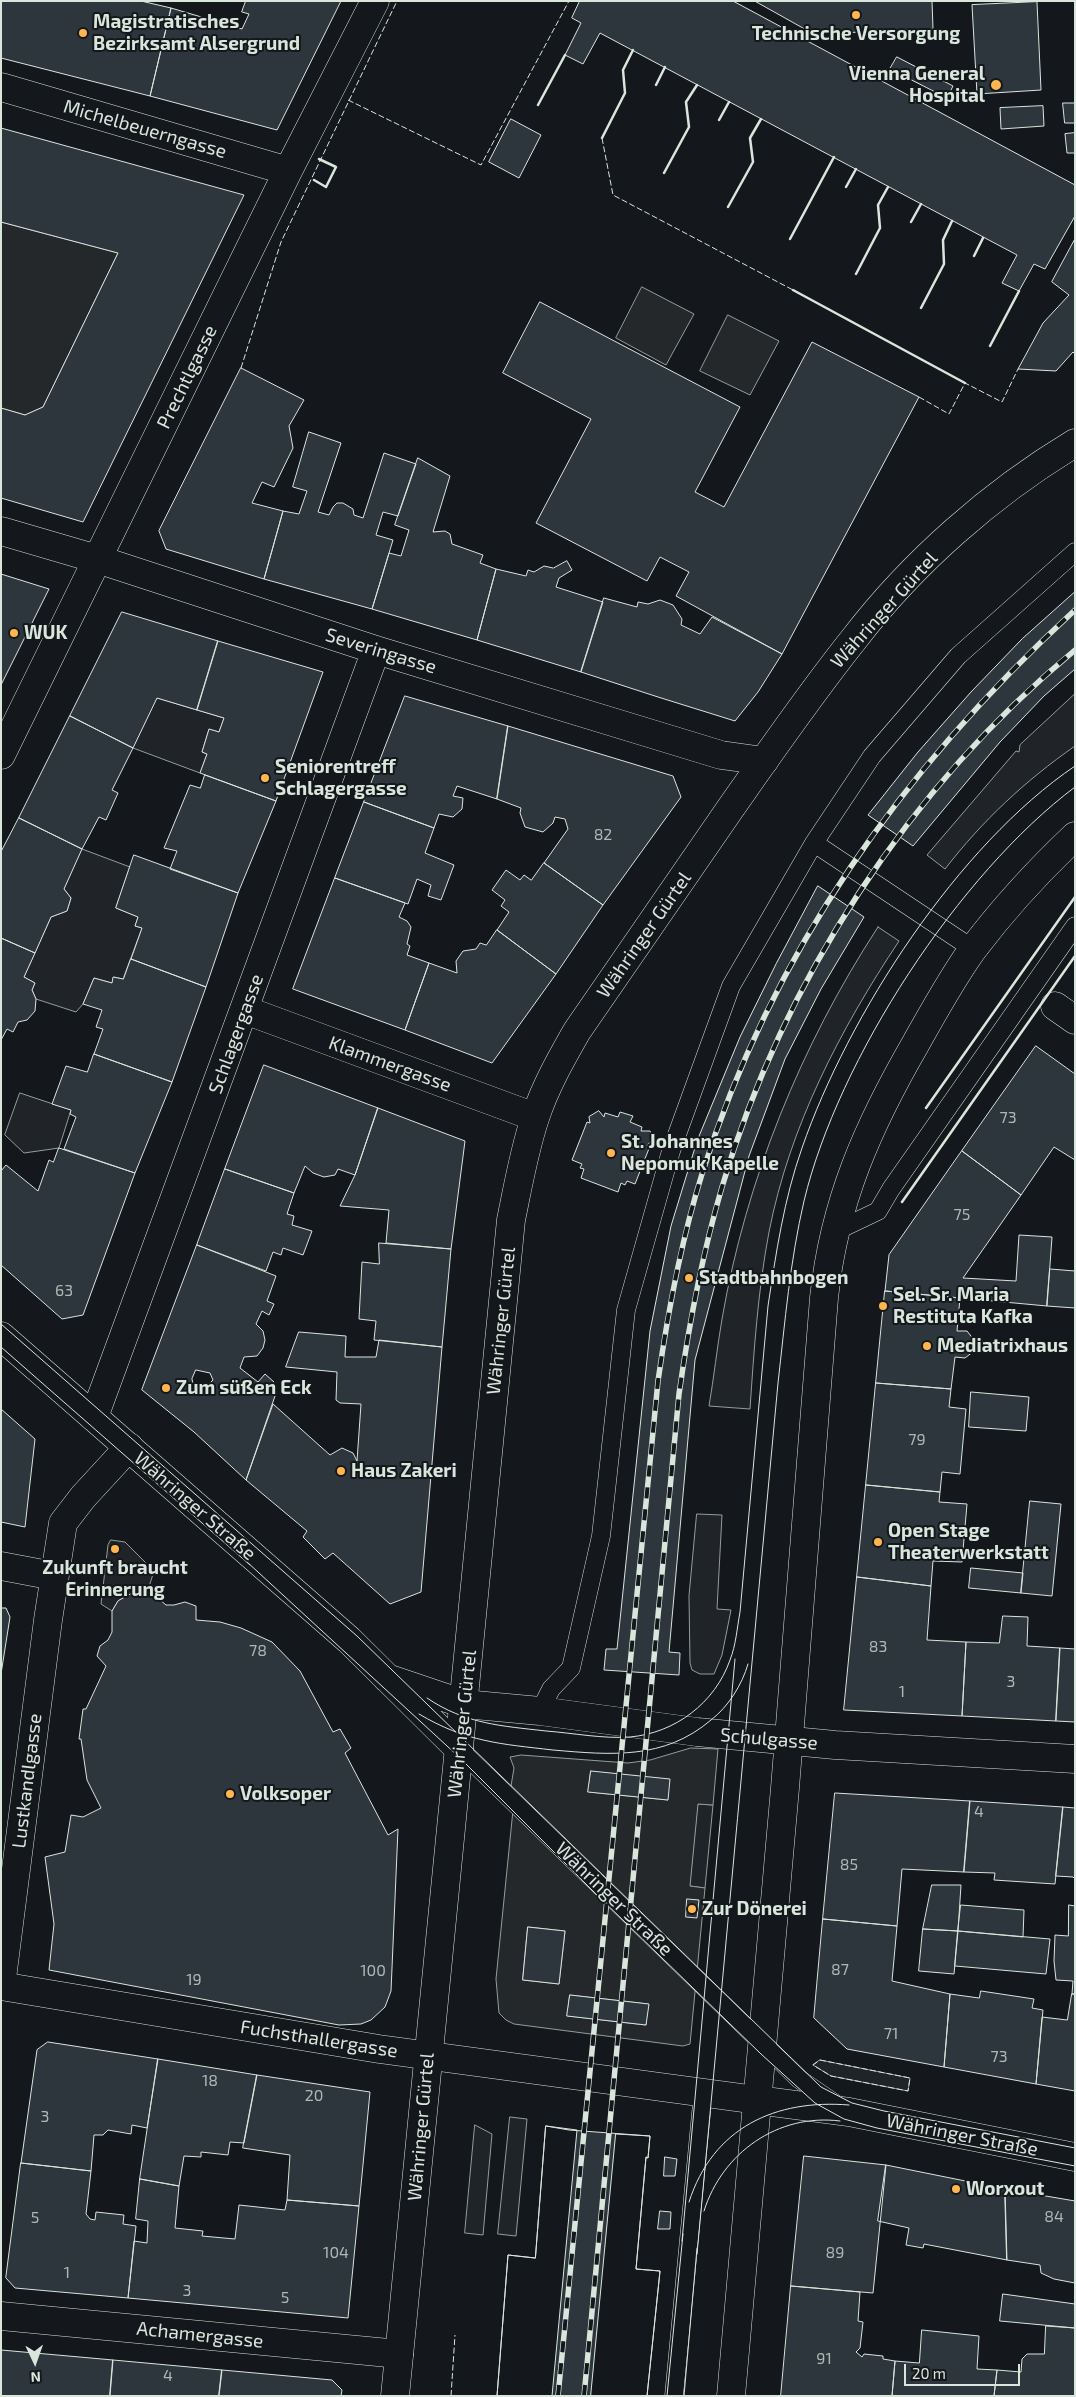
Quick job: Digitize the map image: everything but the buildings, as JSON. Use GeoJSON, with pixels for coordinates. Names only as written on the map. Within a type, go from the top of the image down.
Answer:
{"type":"FeatureCollection","features":[{"type":"Feature","properties":{"kind":"main road","name":"Prechtlgasse"},"geometry":{"type":"LineString","coordinates":[[1,755],[288,171],[375,1]]}},
{"type":"Feature","properties":{"kind":"main road","name":"Michelbeuerngasse"},"geometry":{"type":"LineString","coordinates":[[1,87],[288,171]]}},
{"type":"Feature","properties":{"kind":"main road","name":"Währinger Gürtel"},"geometry":{"type":"LineString","coordinates":[[395,2396],[511,1220],[521,1168],[535,1117],[552,1075],[577,1031],[764,761],[854,637],[898,588],[944,543],[994,500],[1075,443]]}},
{"type":"Feature","properties":{"kind":"main road","name":"Severingasse"},"geometry":{"type":"LineString","coordinates":[[1,531],[97,559],[376,650],[721,754],[764,761]]}},
{"type":"Feature","properties":{"kind":"main road","name":"Schlagergasse"},"geometry":{"type":"LineString","coordinates":[[94,1417],[376,650]]}},
{"type":"Feature","properties":{"kind":"main road"},"geometry":{"type":"LineString","coordinates":[[731,2396],[789,1741],[824,1298],[834,1232],[846,1188],[871,1127],[946,990],[973,949],[1036,872],[1075,836]]}},
{"type":"Feature","properties":{"kind":"main road","name":"Klammergasse"},"geometry":{"type":"LineString","coordinates":[[245,1010],[535,1117]]}},
{"type":"Feature","properties":{"kind":"main road","name":"Währinger Straße"},"geometry":{"type":"LineString","coordinates":[[1,1336],[349,1640],[459,1749]]}},
{"type":"Feature","properties":{"kind":"main road","name":"Lustkandlgasse"},"geometry":{"type":"LineString","coordinates":[[1,1986],[54,1576],[63,1524],[83,1497],[129,1447]]}},
{"type":"Feature","properties":{"kind":"main road"},"geometry":{"type":"LineString","coordinates":[[1,1566],[54,1576]]}},
{"type":"Feature","properties":{"kind":"main road","name":"Währinger Straße"},"geometry":{"type":"LineString","coordinates":[[387,1678],[464,1704]]}},
{"type":"Feature","properties":{"kind":"main road","name":"Schulgasse"},"geometry":{"type":"LineString","coordinates":[[464,1704],[540,1711],[697,1732],[789,1741],[1075,1759]]}},
{"type":"Feature","properties":{"kind":"main road","name":"Fuchsthallergasse"},"geometry":{"type":"LineString","coordinates":[[1,1986],[428,2056],[757,2100]]}},
{"type":"Feature","properties":{"kind":"main road","name":"Währinger Straße"},"geometry":{"type":"LineString","coordinates":[[757,2100],[849,2112],[1075,2157]]}},
{"type":"Feature","properties":{"kind":"main road","name":"Achamergasse"},"geometry":{"type":"LineString","coordinates":[[1,2316],[399,2354]]}},
{"type":"Feature","properties":{"kind":"lane"},"geometry":{"type":"LineString","coordinates":[[540,1711],[551,1690],[571,1668],[601,1536],[626,1310],[671,1150],[730,986],[814,842],[872,756],[958,656],[1075,552]]}},
{"type":"Feature","properties":{"kind":"lane"},"geometry":{"type":"LineString","coordinates":[[814,842],[973,949]]}},
{"type":"Feature","properties":{"kind":"lane"},"geometry":{"type":"LineString","coordinates":[[834,1232],[878,1211],[891,1189],[1075,926]]}},
{"type":"Feature","properties":{"kind":"lane","name":"Währinger Straße"},"geometry":{"type":"LineString","coordinates":[[459,1749],[804,2084],[849,2112]]}},
{"type":"Feature","properties":{"kind":"lane"},"geometry":{"type":"LineString","coordinates":[[674,2396],[703,2093]]}},
{"type":"Feature","properties":{"kind":"shaded area"},"geometry":{"type":"Polygon","coordinates":[[[1,222],[118,253],[43,407],[25,415],[1,408],[1,222]]]}},
{"type":"Feature","properties":{"kind":"shaded area"},"geometry":{"type":"Polygon","coordinates":[[[642,287],[694,314],[666,365],[616,338],[642,287]]]}},
{"type":"Feature","properties":{"kind":"shaded area"},"geometry":{"type":"Polygon","coordinates":[[[728,315],[779,341],[750,395],[700,371],[728,315]]]}},
{"type":"Feature","properties":{"kind":"shaded area"},"geometry":{"type":"Polygon","coordinates":[[[1075,694],[1075,746],[1039,773],[1006,802],[974,834],[945,869],[927,855],[1016,751],[1019,752],[1020,745],[1075,694]]]}},
{"type":"Feature","properties":{"kind":"shaded area"},"geometry":{"type":"Polygon","coordinates":[[[157,698],[224,718],[219,732],[209,729],[202,752],[207,754],[200,773],[133,748],[157,698]]]}},
{"type":"Feature","properties":{"kind":"shaded area"},"geometry":{"type":"Polygon","coordinates":[[[82,849],[130,867],[116,908],[138,917],[135,926],[142,928],[123,979],[114,977],[112,983],[94,978],[83,1004],[76,1012],[36,999],[32,990],[35,983],[24,977],[51,917],[67,911],[71,898],[64,889],[82,849]]]}},
{"type":"Feature","properties":{"kind":"shaded area"},"geometry":{"type":"Polygon","coordinates":[[[878,927],[899,941],[837,1044],[804,1116],[778,1192],[769,1232],[759,1298],[750,1409],[709,1406],[732,1267],[762,1165],[780,1115],[801,1066],[850,972],[878,927]]]}},
{"type":"Feature","properties":{"kind":"shaded area"},"geometry":{"type":"Polygon","coordinates":[[[20,1093],[71,1110],[59,1148],[24,1153],[5,1135],[20,1093]]]}},
{"type":"Feature","properties":{"kind":"shaded area"},"geometry":{"type":"Polygon","coordinates":[[[697,1514],[722,1515],[717,1609],[731,1610],[722,1655],[714,1674],[700,1674],[692,1670],[690,1663],[689,1596],[697,1514]]]}},
{"type":"Feature","properties":{"kind":"shaded area"},"geometry":{"type":"Polygon","coordinates":[[[111,1540],[125,1542],[154,1571],[147,1593],[138,1591],[118,1601],[112,1611],[101,1604],[108,1545],[111,1540]]]}},
{"type":"Feature","properties":{"kind":"shaded area"},"geometry":{"type":"Polygon","coordinates":[[[691,1748],[718,1749],[713,1805],[698,1804],[690,1886],[705,1888],[690,2044],[683,2046],[514,2024],[506,2020],[499,2013],[496,1979],[513,1810],[511,1786],[514,1768],[510,1757],[521,1755],[628,1763],[650,1760],[691,1748]],[[591,1771],[589,1792],[668,1800],[591,1771]],[[528,1927],[523,1980],[559,1984],[565,1931],[528,1927]],[[570,1995],[568,2016],[646,2025],[648,2004],[570,1995]]]}},
{"type":"Feature","properties":{"kind":"shaded area"},"geometry":{"type":"Polygon","coordinates":[[[698,1804],[713,1805],[705,1888],[690,1886],[698,1804]]]}},
{"type":"Feature","properties":{"kind":"shaded area"},"geometry":{"type":"Polygon","coordinates":[[[820,2060],[910,2078],[908,2091],[831,2076],[813,2065],[820,2060]]]}},
{"type":"Feature","properties":{"kind":"shaded area"},"geometry":{"type":"Polygon","coordinates":[[[510,2117],[527,2119],[516,2236],[498,2234],[510,2117]]]}},
{"type":"Feature","properties":{"kind":"shaded area"},"geometry":{"type":"Polygon","coordinates":[[[475,2125],[492,2134],[483,2235],[465,2233],[475,2125]]]}},
{"type":"Feature","properties":{"kind":"tram line"},"geometry":{"type":"LineString","coordinates":[[427,1698],[441,1707],[470,1719],[499,1725],[599,1737],[630,1737],[647,1734],[677,1722],[704,1702],[714,1690],[730,1660],[740,1612],[768,1306],[785,1206],[802,1148],[822,1097],[848,1043],[878,990],[912,937],[949,887],[989,840],[1032,800],[1075,766]]}},
{"type":"Feature","properties":{"kind":"tram line"},"geometry":{"type":"LineString","coordinates":[[697,2254],[778,1383],[791,1269],[804,1201],[821,1146],[844,1089],[874,1031],[909,973],[947,919],[988,868],[1031,824],[1075,787]]}},
{"type":"Feature","properties":{"kind":"tram line"},"geometry":{"type":"LineString","coordinates":[[1,1324],[357,1636],[821,2087],[852,2103],[884,2111],[1075,2148]]}},
{"type":"Feature","properties":{"kind":"tram line"},"geometry":{"type":"LineString","coordinates":[[1,1347],[250,1565]]}},
{"type":"Feature","properties":{"kind":"tram line"},"geometry":{"type":"LineString","coordinates":[[246,1561],[459,1757],[592,1890],[761,2054],[815,2103],[844,2119],[877,2128],[1075,2166]]}},
{"type":"Feature","properties":{"kind":"tram line"},"geometry":{"type":"LineString","coordinates":[[682,2241],[735,1659]]}},
{"type":"Feature","properties":{"kind":"tram line"},"geometry":{"type":"LineString","coordinates":[[419,1714],[452,1731],[500,1743],[575,1752],[636,1752],[675,1742],[693,1733],[711,1720],[734,1695],[748,1664]]}},
{"type":"Feature","properties":{"kind":"tram line"},"geometry":{"type":"LineString","coordinates":[[689,2202],[700,2176],[714,2154],[731,2137],[751,2123],[773,2113],[797,2107],[822,2104],[849,2105]]}},
{"type":"Feature","properties":{"kind":"tram line"},"geometry":{"type":"LineString","coordinates":[[704,2211],[712,2190],[724,2171],[756,2141],[774,2131],[795,2124],[817,2120],[840,2121]]}},
{"type":"Feature","properties":{"kind":"tram line"},"geometry":{"type":"LineString","coordinates":[[667,2396],[683,2234]]}},
{"type":"Feature","properties":{"kind":"tram line"},"geometry":{"type":"LineString","coordinates":[[684,2396],[697,2248]]}},
{"type":"Feature","properties":{"kind":"railway"},"geometry":{"type":"LineString","coordinates":[[558,2396],[658,1381],[676,1276],[694,1199],[731,1092],[766,1014],[805,939],[850,868],[900,799],[954,733],[1012,670],[1075,610]]}},
{"type":"Feature","properties":{"kind":"railway"},"geometry":{"type":"LineString","coordinates":[[584,2396],[679,1394],[697,1290],[708,1238],[722,1187],[748,1110],[780,1035],[817,963],[859,893],[906,826],[958,763],[1015,704],[1075,650]]}},
{"type":"Feature","properties":{"kind":"fence"},"geometry":{"type":"LineString","coordinates":[[241,368],[281,242],[397,1]]}},
{"type":"Feature","properties":{"kind":"fence"},"geometry":{"type":"LineString","coordinates":[[348,100],[481,165],[569,1]]}},
{"type":"Feature","properties":{"kind":"fence"},"geometry":{"type":"LineString","coordinates":[[602,138],[613,195],[793,290]]}},
{"type":"Feature","properties":{"kind":"fence"},"geometry":{"type":"LineString","coordinates":[[919,397],[949,414],[965,383],[1002,402],[1018,369]]}},
{"type":"Feature","properties":{"kind":"fence"},"geometry":{"type":"LineString","coordinates":[[820,2060],[910,2078],[908,2091],[831,2076],[813,2065],[820,2060]]}},
{"type":"Feature","properties":{"kind":"fence"},"geometry":{"type":"LineString","coordinates":[[451,2396],[455,2335]]}},
{"type":"Feature","properties":{"kind":"wall"},"geometry":{"type":"LineString","coordinates":[[602,138],[625,93],[623,70],[633,50]]}},
{"type":"Feature","properties":{"kind":"wall"},"geometry":{"type":"LineString","coordinates":[[538,105],[565,55]]}},
{"type":"Feature","properties":{"kind":"wall"},"geometry":{"type":"LineString","coordinates":[[656,85],[665,67]]}},
{"type":"Feature","properties":{"kind":"wall"},"geometry":{"type":"LineString","coordinates":[[664,173],[689,127],[686,102],[697,85]]}},
{"type":"Feature","properties":{"kind":"wall"},"geometry":{"type":"LineString","coordinates":[[719,120],[729,102]]}},
{"type":"Feature","properties":{"kind":"wall"},"geometry":{"type":"LineString","coordinates":[[728,207],[753,162],[750,138],[761,119]]}},
{"type":"Feature","properties":{"kind":"wall"},"geometry":{"type":"LineString","coordinates":[[790,239],[834,157]]}},
{"type":"Feature","properties":{"kind":"wall"},"geometry":{"type":"LineString","coordinates":[[314,180],[326,187],[336,167],[319,159]]}},
{"type":"Feature","properties":{"kind":"wall"},"geometry":{"type":"LineString","coordinates":[[846,187],[856,169]]}},
{"type":"Feature","properties":{"kind":"wall"},"geometry":{"type":"LineString","coordinates":[[856,274],[880,228],[878,205],[888,187]]}},
{"type":"Feature","properties":{"kind":"wall"},"geometry":{"type":"LineString","coordinates":[[911,222],[921,204]]}},
{"type":"Feature","properties":{"kind":"wall"},"geometry":{"type":"LineString","coordinates":[[921,308],[944,264],[943,240],[952,221]]}},
{"type":"Feature","properties":{"kind":"wall"},"geometry":{"type":"LineString","coordinates":[[974,256],[983,238]]}},
{"type":"Feature","properties":{"kind":"wall"},"geometry":{"type":"LineString","coordinates":[[793,290],[965,383]]}},
{"type":"Feature","properties":{"kind":"wall"},"geometry":{"type":"LineString","coordinates":[[990,346],[1019,291]]}},
{"type":"Feature","properties":{"kind":"wall"},"geometry":{"type":"LineString","coordinates":[[926,1108],[1075,897]]}},
{"type":"Feature","properties":{"kind":"wall"},"geometry":{"type":"LineString","coordinates":[[902,1202],[1075,956]]}},
{"type":"Feature","properties":{"kind":"place","name":"Technische Versorgung"},"geometry":{"type":"Point","coordinates":[856,15]}},
{"type":"Feature","properties":{"kind":"place","name":"Magistratisches Bezirksamt Alsergrund"},"geometry":{"type":"Point","coordinates":[83,33]}},
{"type":"Feature","properties":{"kind":"place","name":"Vienna General Hospital"},"geometry":{"type":"Point","coordinates":[996,85]}},
{"type":"Feature","properties":{"kind":"place","name":"WUK"},"geometry":{"type":"Point","coordinates":[14,633]}},
{"type":"Feature","properties":{"kind":"place","name":"Seniorentreff Schlagergasse"},"geometry":{"type":"Point","coordinates":[265,778]}},
{"type":"Feature","properties":{"kind":"place","name":"St. Johannes Nepomuk Kapelle"},"geometry":{"type":"Point","coordinates":[611,1153]}},
{"type":"Feature","properties":{"kind":"place","name":"Stadtbahnbogen"},"geometry":{"type":"Point","coordinates":[689,1278]}},
{"type":"Feature","properties":{"kind":"place","name":"Sel. Sr. Maria Restituta Kafka"},"geometry":{"type":"Point","coordinates":[883,1306]}},
{"type":"Feature","properties":{"kind":"place","name":"Mediatrixhaus"},"geometry":{"type":"Point","coordinates":[927,1346]}},
{"type":"Feature","properties":{"kind":"place","name":"Zum süßen Eck"},"geometry":{"type":"Point","coordinates":[166,1388]}},
{"type":"Feature","properties":{"kind":"place","name":"Haus Zakeri"},"geometry":{"type":"Point","coordinates":[341,1471]}},
{"type":"Feature","properties":{"kind":"place","name":"Open Stage Theaterwerkstatt"},"geometry":{"type":"Point","coordinates":[878,1542]}},
{"type":"Feature","properties":{"kind":"place","name":"Zukunft braucht Erinnerung"},"geometry":{"type":"Point","coordinates":[115,1549]}},
{"type":"Feature","properties":{"kind":"place","name":"Volksoper"},"geometry":{"type":"Point","coordinates":[230,1794]}},
{"type":"Feature","properties":{"kind":"place","name":"Zur Dönerei"},"geometry":{"type":"Point","coordinates":[692,1909]}},
{"type":"Feature","properties":{"kind":"place","name":"Worxout"},"geometry":{"type":"Point","coordinates":[956,2189]}}]}
